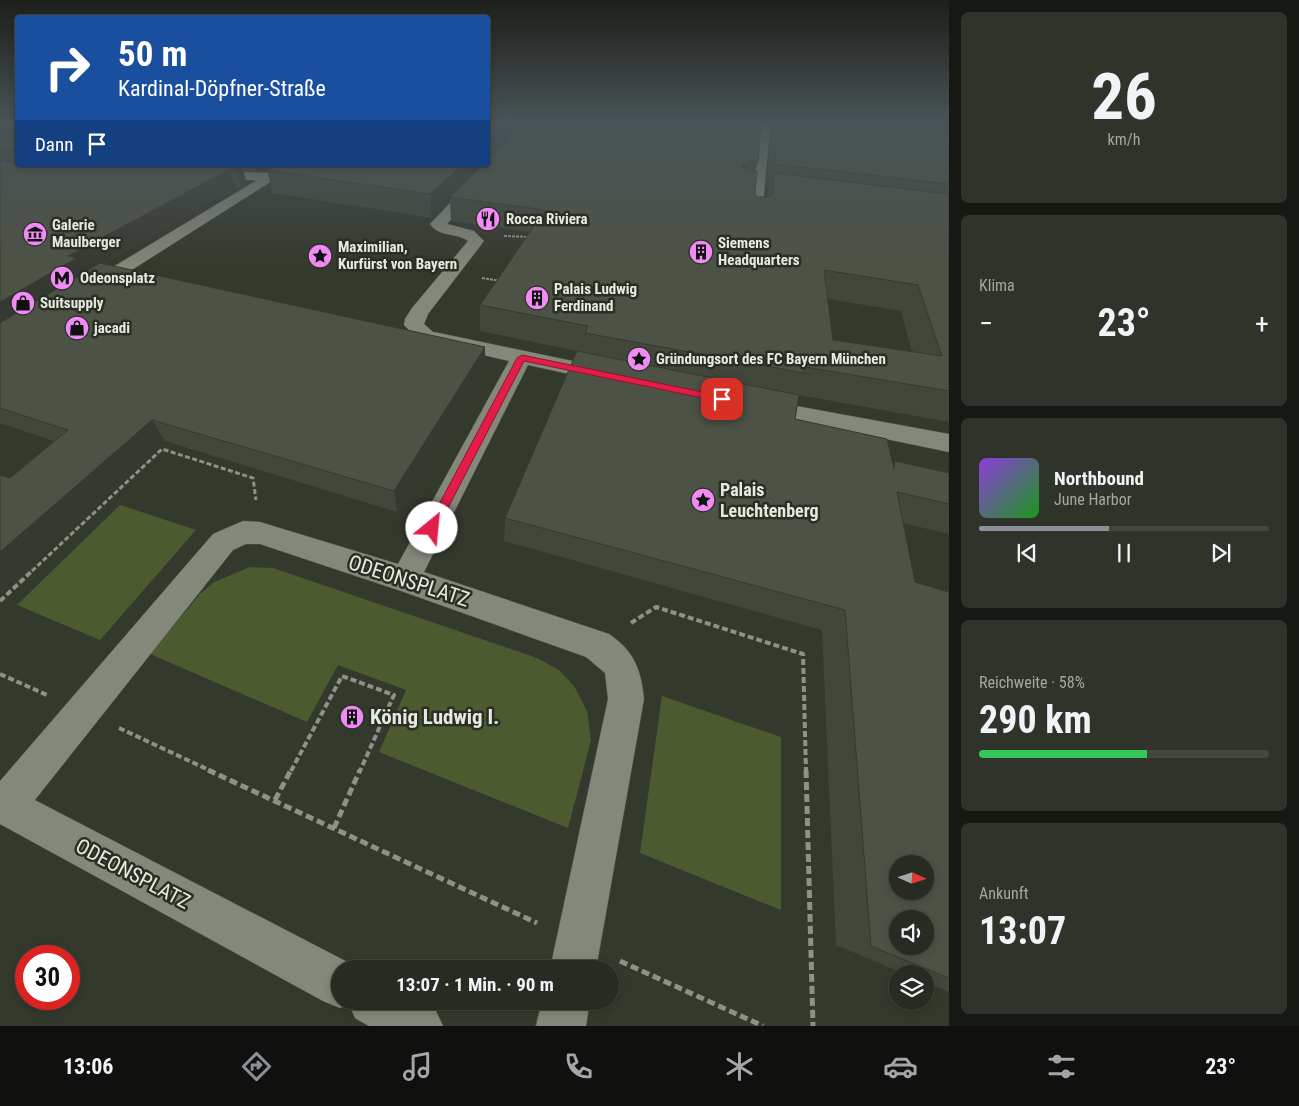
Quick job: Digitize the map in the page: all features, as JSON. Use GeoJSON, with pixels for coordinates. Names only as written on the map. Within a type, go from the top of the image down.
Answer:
{"type":"FeatureCollection","features":[{"type":"Feature","properties":{"kind":"street"},"geometry":{"type":"LineString","coordinates":[[76,297],[280,173]]}},
{"type":"Feature","properties":{"kind":"street"},"geometry":{"type":"LineString","coordinates":[[487,173],[438,224],[439,227],[476,238],[474,245],[415,319],[414,325],[419,331],[436,339],[626,379]]}},
{"type":"Feature","properties":{"kind":"street"},"geometry":{"type":"LineString","coordinates":[[755,216],[756,173]]}},
{"type":"Feature","properties":{"kind":"street"},"geometry":{"type":"LineString","coordinates":[[198,175],[274,177]]}},
{"type":"Feature","properties":{"kind":"street"},"geometry":{"type":"LineString","coordinates":[[405,579],[522,358]]}},
{"type":"Feature","properties":{"kind":"street"},"geometry":{"type":"LineString","coordinates":[[740,402],[949,443]]}},
{"type":"Feature","properties":{"kind":"street","name":"ODEONSPLATZ"},"geometry":{"type":"LineString","coordinates":[[331,979],[2,804],[85,712],[223,542],[243,532],[260,533],[405,579],[597,645],[612,655],[621,667],[625,680],[626,698],[576,956]]}},
{"type":"Feature","properties":{"kind":"street"},"geometry":{"type":"LineString","coordinates":[[389,1010],[418,1026]]}},
{"type":"Feature","properties":{"kind":"street"},"geometry":{"type":"LineString","coordinates":[[561,1026],[564,1010]]}},
{"type":"Feature","properties":{"kind":"path"},"geometry":{"type":"LineString","coordinates":[[476,238],[517,235],[536,238]]}},
{"type":"Feature","properties":{"kind":"path"},"geometry":{"type":"LineString","coordinates":[[491,280],[505,282]]}},
{"type":"Feature","properties":{"kind":"path"},"geometry":{"type":"LineString","coordinates":[[0,601],[160,449],[253,478],[260,533]]}},
{"type":"Feature","properties":{"kind":"path"},"geometry":{"type":"LineString","coordinates":[[597,645],[656,607],[803,654],[813,1026]]}},
{"type":"Feature","properties":{"kind":"path"},"geometry":{"type":"LineString","coordinates":[[0,674],[334,828],[576,956],[763,1026]]}},
{"type":"Feature","properties":{"kind":"path"},"geometry":{"type":"LineString","coordinates":[[275,800],[342,676],[394,695],[334,828]]}},
{"type":"Feature","properties":{"kind":"green space"},"geometry":{"type":"Polygon","coordinates":[[[120,505],[196,530],[100,640],[17,605],[120,505]]]}},
{"type":"Feature","properties":{"kind":"green space"},"geometry":{"type":"Polygon","coordinates":[[[250,567],[273,568],[537,658],[559,670],[574,686],[587,711],[591,740],[568,828],[379,752],[406,690],[338,665],[307,722],[150,654],[200,594],[214,582],[250,567]]]}},
{"type":"Feature","properties":{"kind":"green space"},"geometry":{"type":"Polygon","coordinates":[[[662,696],[781,737],[781,910],[640,853],[662,696]]]}},
{"type":"Feature","properties":{"kind":"building"},"geometry":{"type":"Polygon","coordinates":[[[0,173],[223,173],[68,256],[77,258],[0,302],[0,173]]]}},
{"type":"Feature","properties":{"kind":"building"},"geometry":{"type":"Polygon","coordinates":[[[287,173],[453,173],[430,194],[287,173]]]}},
{"type":"Feature","properties":{"kind":"building"},"geometry":{"type":"Polygon","coordinates":[[[475,173],[757,173],[755,193],[757,197],[769,197],[773,193],[774,173],[949,194],[949,391],[805,367],[804,373],[585,333],[588,326],[480,305],[545,210],[450,197],[475,173]],[[824,270],[833,340],[942,356],[918,285],[824,270]]]}},
{"type":"Feature","properties":{"kind":"building"},"geometry":{"type":"Polygon","coordinates":[[[852,173],[949,173],[949,184],[852,173]]]}},
{"type":"Feature","properties":{"kind":"building"},"geometry":{"type":"Polygon","coordinates":[[[100,263],[485,347],[394,491],[152,420],[0,552],[0,475],[10,478],[68,430],[0,408],[0,323],[100,263]]]}},
{"type":"Feature","properties":{"kind":"building"},"geometry":{"type":"Polygon","coordinates":[[[577,351],[799,395],[795,419],[887,439],[894,469],[895,461],[949,473],[949,504],[897,492],[915,582],[949,592],[949,978],[934,972],[934,965],[917,965],[893,955],[934,955],[934,910],[889,910],[889,953],[871,946],[845,610],[505,518],[577,351]]]}},
{"type":"Feature","properties":{"kind":"place","name":"Rocca Riviera"},"geometry":{"type":"Point","coordinates":[488,219]}},
{"type":"Feature","properties":{"kind":"place","name":"Galerie Maulberger"},"geometry":{"type":"Point","coordinates":[35,234]}},
{"type":"Feature","properties":{"kind":"place","name":"Siemens Headquarters"},"geometry":{"type":"Point","coordinates":[701,252]}},
{"type":"Feature","properties":{"kind":"place","name":"Maximilian, Kurfürst von Bayern"},"geometry":{"type":"Point","coordinates":[320,256]}},
{"type":"Feature","properties":{"kind":"place","name":"Odeonsplatz"},"geometry":{"type":"Point","coordinates":[62,278]}},
{"type":"Feature","properties":{"kind":"place","name":"Palais Ludwig Ferdinand"},"geometry":{"type":"Point","coordinates":[537,298]}},
{"type":"Feature","properties":{"kind":"place","name":"Suitsupply"},"geometry":{"type":"Point","coordinates":[23,303]}},
{"type":"Feature","properties":{"kind":"place","name":"jacadi"},"geometry":{"type":"Point","coordinates":[77,328]}},
{"type":"Feature","properties":{"kind":"place","name":"Gründungsort des FC Bayern München"},"geometry":{"type":"Point","coordinates":[639,359]}},
{"type":"Feature","properties":{"kind":"place","name":"Palais Leuchtenberg"},"geometry":{"type":"Point","coordinates":[703,500]}},
{"type":"Feature","properties":{"kind":"place","name":"König Ludwig I."},"geometry":{"type":"Point","coordinates":[352,717]}},
{"type":"Feature","properties":{"kind":"route"},"geometry":{"type":"LineString","coordinates":[[432,528],[522,358],[722,399]]}}]}
